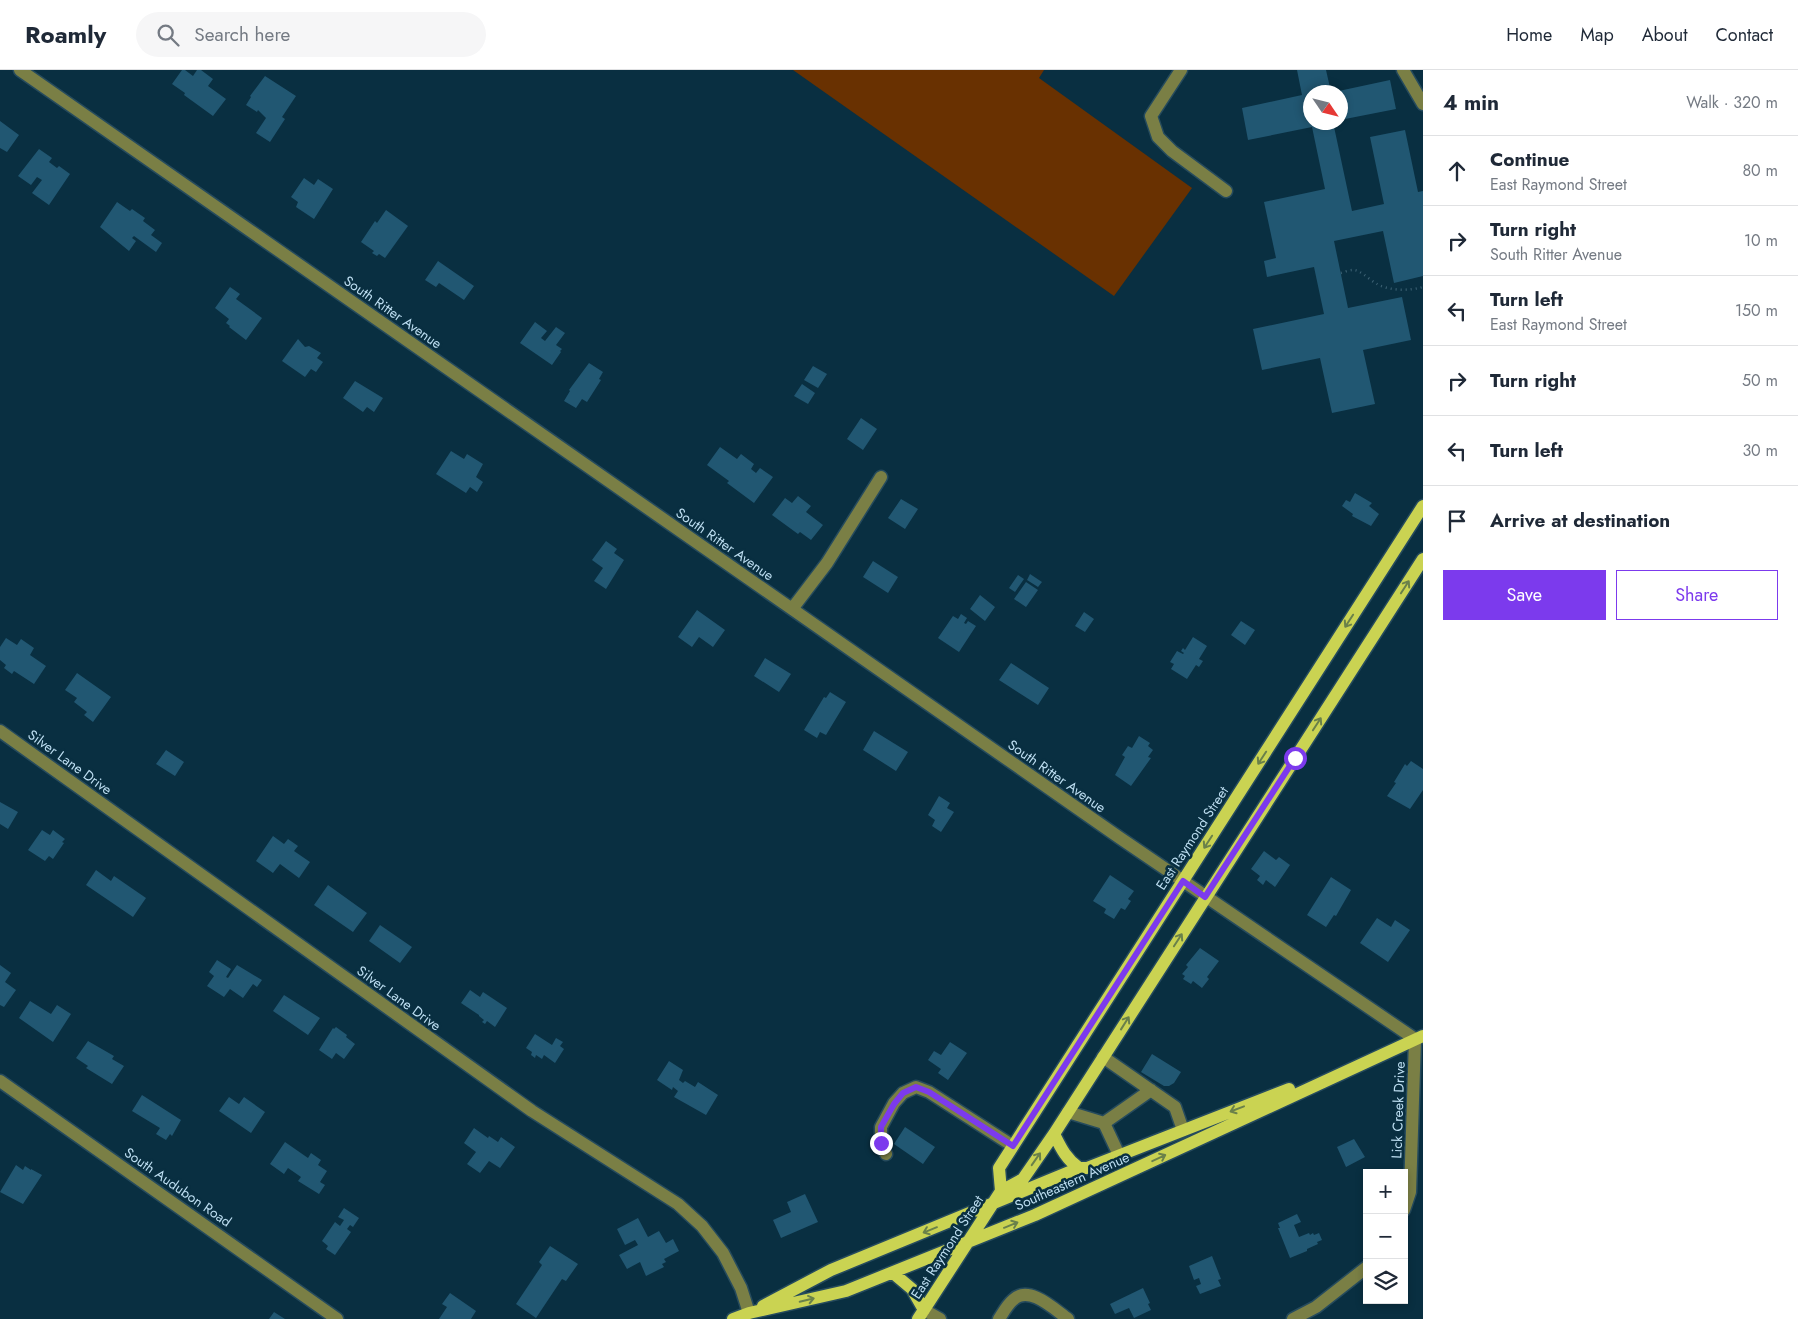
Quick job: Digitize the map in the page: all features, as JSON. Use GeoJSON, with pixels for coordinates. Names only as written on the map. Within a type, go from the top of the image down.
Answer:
{"type":"FeatureCollection","features":[{"type":"Feature","properties":{"kind":"main road","name":"East Raymond Street"},"geometry":{"type":"LineString","coordinates":[[1001,1190],[999,1168],[1423,506]]}},
{"type":"Feature","properties":{"kind":"main road","name":"East Raymond Street"},"geometry":{"type":"LineString","coordinates":[[921,1314],[1001,1190],[1023,1179],[1054,1134],[1423,559]]}},
{"type":"Feature","properties":{"kind":"main road","name":"Southeastern Avenue"},"geometry":{"type":"LineString","coordinates":[[749,1313],[846,1291],[966,1243],[1086,1193],[1419,1037]]}},
{"type":"Feature","properties":{"kind":"main road","name":"Southeastern Avenue"},"geometry":{"type":"LineString","coordinates":[[733,1319],[749,1313],[831,1270],[1079,1168],[1088,1168],[1396,1047]]}},
{"type":"Feature","properties":{"kind":"main road"},"geometry":{"type":"LineString","coordinates":[[1054,1134],[1062,1151],[1079,1168]]}},
{"type":"Feature","properties":{"kind":"main road"},"geometry":{"type":"LineString","coordinates":[[893,1273],[912,1289],[921,1314]]}},
{"type":"Feature","properties":{"kind":"street","name":"South Ritter Avenue"},"geometry":{"type":"LineString","coordinates":[[20,70],[1205,897],[1419,1037]]}},
{"type":"Feature","properties":{"kind":"street"},"geometry":{"type":"LineString","coordinates":[[1181,70],[1151,116],[1158,137],[1172,151],[1226,191]]}},
{"type":"Feature","properties":{"kind":"street"},"geometry":{"type":"LineString","coordinates":[[1404,70],[1423,104]]}},
{"type":"Feature","properties":{"kind":"street"},"geometry":{"type":"LineString","coordinates":[[792,609],[827,563],[881,477]]}},
{"type":"Feature","properties":{"kind":"street","name":"Silver Lane Drive"},"geometry":{"type":"LineString","coordinates":[[0,731],[532,1111],[678,1204],[702,1226],[723,1253],[741,1288],[749,1313]]}},
{"type":"Feature","properties":{"kind":"street","name":"Lick Creek Drive"},"geometry":{"type":"LineString","coordinates":[[1408,1198],[1410,1192],[1419,1037]]}},
{"type":"Feature","properties":{"kind":"street"},"geometry":{"type":"LineString","coordinates":[[1103,1058],[1175,1106],[1184,1130]]}},
{"type":"Feature","properties":{"kind":"street","name":"South Audubon Road"},"geometry":{"type":"LineString","coordinates":[[0,1080],[337,1319]]}},
{"type":"Feature","properties":{"kind":"street"},"geometry":{"type":"LineString","coordinates":[[886,1154],[881,1143],[881,1127],[894,1104],[903,1093],[916,1087],[929,1092],[1013,1146]]}},
{"type":"Feature","properties":{"kind":"street"},"geometry":{"type":"LineString","coordinates":[[1104,1123],[1151,1090]]}},
{"type":"Feature","properties":{"kind":"street"},"geometry":{"type":"LineString","coordinates":[[1068,1112],[1104,1123],[1119,1156]]}},
{"type":"Feature","properties":{"kind":"street"},"geometry":{"type":"LineString","coordinates":[[1293,1319],[1316,1307],[1363,1270]]}},
{"type":"Feature","properties":{"kind":"street"},"geometry":{"type":"LineString","coordinates":[[998,1319],[1012,1300],[1027,1294],[1037,1298],[1068,1319]]}},
{"type":"Feature","properties":{"kind":"street"},"geometry":{"type":"LineString","coordinates":[[1307,1319],[1316,1307]]}},
{"type":"Feature","properties":{"kind":"street"},"geometry":{"type":"LineString","coordinates":[[921,1314],[940,1319]]}},
{"type":"Feature","properties":{"kind":"path"},"geometry":{"type":"LineString","coordinates":[[1341,273],[1353,270],[1378,285],[1393,289],[1401,290],[1423,287]]}},
{"type":"Feature","properties":{"kind":"shaded area"},"geometry":{"type":"Polygon","coordinates":[[[793,70],[1044,70],[1039,78],[1192,188],[1114,296],[793,70]]]}},
{"type":"Feature","properties":{"kind":"building"},"geometry":{"type":"Polygon","coordinates":[[[182,70],[193,76],[197,70],[201,70],[213,79],[208,86],[226,99],[213,116],[172,84],[182,70]]]}},
{"type":"Feature","properties":{"kind":"building"},"geometry":{"type":"Polygon","coordinates":[[[1297,70],[1326,70],[1329,85],[1303,85],[1303,129],[1248,140],[1242,108],[1302,95],[1297,70]]]}},
{"type":"Feature","properties":{"kind":"building"},"geometry":{"type":"Polygon","coordinates":[[[265,76],[296,96],[282,117],[285,119],[270,142],[256,133],[266,118],[258,110],[257,112],[246,105],[250,96],[265,76]]]}},
{"type":"Feature","properties":{"kind":"building"},"geometry":{"type":"Polygon","coordinates":[[[1390,80],[1396,109],[1348,118],[1348,89],[1390,80]]]}},
{"type":"Feature","properties":{"kind":"building"},"geometry":{"type":"Polygon","coordinates":[[[0,121],[19,135],[7,152],[0,148],[0,121]]]}},
{"type":"Feature","properties":{"kind":"building"},"geometry":{"type":"Polygon","coordinates":[[[1313,130],[1335,130],[1352,211],[1384,204],[1370,137],[1405,130],[1418,192],[1423,191],[1423,276],[1394,283],[1383,231],[1334,241],[1348,308],[1402,297],[1411,340],[1363,350],[1375,404],[1332,413],[1320,358],[1262,370],[1253,329],[1324,314],[1314,267],[1267,277],[1264,261],[1276,258],[1264,202],[1325,189],[1313,130]]]}},
{"type":"Feature","properties":{"kind":"building"},"geometry":{"type":"Polygon","coordinates":[[[39,149],[52,158],[49,162],[70,174],[49,205],[32,193],[42,180],[37,177],[31,185],[18,176],[39,149]]]}},
{"type":"Feature","properties":{"kind":"building"},"geometry":{"type":"Polygon","coordinates":[[[304,178],[314,185],[318,179],[333,189],[314,219],[296,207],[298,202],[291,197],[304,178]]]}},
{"type":"Feature","properties":{"kind":"building"},"geometry":{"type":"Polygon","coordinates":[[[117,202],[145,218],[143,221],[155,230],[151,235],[162,243],[156,252],[134,236],[132,238],[136,241],[129,251],[100,227],[117,202]]]}},
{"type":"Feature","properties":{"kind":"building"},"geometry":{"type":"Polygon","coordinates":[[[386,210],[408,226],[385,258],[379,254],[377,256],[372,253],[374,251],[361,242],[375,221],[377,223],[386,210]]]}},
{"type":"Feature","properties":{"kind":"building"},"geometry":{"type":"Polygon","coordinates":[[[438,261],[474,286],[464,300],[439,283],[436,287],[425,280],[438,261]]]}},
{"type":"Feature","properties":{"kind":"building"},"geometry":{"type":"Polygon","coordinates":[[[230,287],[240,294],[236,299],[262,318],[246,340],[229,327],[226,323],[229,319],[215,308],[230,287]]]}},
{"type":"Feature","properties":{"kind":"building"},"geometry":{"type":"Polygon","coordinates":[[[535,322],[547,331],[541,338],[545,341],[556,327],[565,333],[556,345],[562,349],[552,365],[520,343],[535,322]]]}},
{"type":"Feature","properties":{"kind":"building"},"geometry":{"type":"Polygon","coordinates":[[[298,339],[305,347],[309,346],[321,353],[317,358],[323,362],[316,372],[311,369],[305,377],[282,361],[298,339]]]}},
{"type":"Feature","properties":{"kind":"building"},"geometry":{"type":"Polygon","coordinates":[[[589,363],[603,372],[599,379],[601,380],[587,402],[582,399],[576,408],[564,401],[569,390],[589,363]]]}},
{"type":"Feature","properties":{"kind":"building"},"geometry":{"type":"Polygon","coordinates":[[[813,366],[827,374],[818,388],[804,380],[813,366]]]}},
{"type":"Feature","properties":{"kind":"building"},"geometry":{"type":"Polygon","coordinates":[[[355,381],[383,398],[374,412],[367,407],[363,412],[343,398],[355,381]]]}},
{"type":"Feature","properties":{"kind":"building"},"geometry":{"type":"Polygon","coordinates":[[[802,384],[815,393],[808,404],[794,396],[802,384]]]}},
{"type":"Feature","properties":{"kind":"building"},"geometry":{"type":"Polygon","coordinates":[[[861,418],[877,429],[863,450],[847,439],[861,418]]]}},
{"type":"Feature","properties":{"kind":"building"},"geometry":{"type":"Polygon","coordinates":[[[720,447],[737,459],[741,454],[754,464],[751,469],[756,473],[760,468],[773,477],[754,503],[707,465],[720,447]]]}},
{"type":"Feature","properties":{"kind":"building"},"geometry":{"type":"Polygon","coordinates":[[[451,451],[464,459],[467,454],[483,464],[476,477],[483,482],[477,492],[470,487],[466,493],[436,474],[451,451]]]}},
{"type":"Feature","properties":{"kind":"building"},"geometry":{"type":"Polygon","coordinates":[[[1355,493],[1372,503],[1369,506],[1379,514],[1371,526],[1352,516],[1353,514],[1342,506],[1346,500],[1350,502],[1355,493]]]}},
{"type":"Feature","properties":{"kind":"building"},"geometry":{"type":"Polygon","coordinates":[[[798,496],[811,506],[806,512],[823,525],[811,540],[800,532],[798,534],[772,515],[785,498],[792,503],[798,496]]]}},
{"type":"Feature","properties":{"kind":"building"},"geometry":{"type":"Polygon","coordinates":[[[901,499],[918,509],[905,529],[888,518],[901,499]]]}},
{"type":"Feature","properties":{"kind":"building"},"geometry":{"type":"Polygon","coordinates":[[[606,541],[617,549],[614,553],[624,560],[606,589],[594,581],[603,568],[592,560],[606,541]]]}},
{"type":"Feature","properties":{"kind":"building"},"geometry":{"type":"Polygon","coordinates":[[[873,561],[898,577],[888,593],[863,577],[873,561]]]}},
{"type":"Feature","properties":{"kind":"building"},"geometry":{"type":"Polygon","coordinates":[[[1030,574],[1042,582],[1038,587],[1027,580],[1030,574]]]}},
{"type":"Feature","properties":{"kind":"building"},"geometry":{"type":"Polygon","coordinates":[[[1018,575],[1024,579],[1015,592],[1009,588],[1018,575]]]}},
{"type":"Feature","properties":{"kind":"building"},"geometry":{"type":"Polygon","coordinates":[[[1026,582],[1038,590],[1026,607],[1014,599],[1026,582]]]}},
{"type":"Feature","properties":{"kind":"building"},"geometry":{"type":"Polygon","coordinates":[[[980,595],[995,607],[985,621],[970,609],[980,595]]]}},
{"type":"Feature","properties":{"kind":"building"},"geometry":{"type":"Polygon","coordinates":[[[697,610],[725,630],[713,647],[699,637],[692,647],[678,637],[697,610]]]}},
{"type":"Feature","properties":{"kind":"building"},"geometry":{"type":"Polygon","coordinates":[[[1084,612],[1094,619],[1085,632],[1075,626],[1084,612]]]}},
{"type":"Feature","properties":{"kind":"building"},"geometry":{"type":"Polygon","coordinates":[[[961,614],[967,618],[964,623],[966,624],[968,621],[976,626],[959,652],[938,638],[953,616],[958,619],[961,614]]]}},
{"type":"Feature","properties":{"kind":"building"},"geometry":{"type":"Polygon","coordinates":[[[1241,621],[1255,630],[1245,645],[1231,635],[1241,621]]]}},
{"type":"Feature","properties":{"kind":"building"},"geometry":{"type":"Polygon","coordinates":[[[1193,637],[1207,646],[1199,659],[1203,661],[1199,667],[1196,665],[1187,679],[1171,669],[1174,664],[1170,662],[1177,651],[1184,653],[1181,651],[1183,648],[1185,650],[1193,637]]]}},
{"type":"Feature","properties":{"kind":"building"},"geometry":{"type":"Polygon","coordinates":[[[6,638],[17,645],[21,639],[34,648],[30,655],[46,666],[34,684],[14,671],[12,674],[4,668],[6,665],[0,660],[0,647],[6,638]]]}},
{"type":"Feature","properties":{"kind":"building"},"geometry":{"type":"Polygon","coordinates":[[[765,658],[791,674],[779,692],[754,676],[765,658]]]}},
{"type":"Feature","properties":{"kind":"building"},"geometry":{"type":"Polygon","coordinates":[[[1011,663],[1049,688],[1038,705],[999,680],[1011,663]]]}},
{"type":"Feature","properties":{"kind":"building"},"geometry":{"type":"Polygon","coordinates":[[[77,673],[111,697],[93,722],[84,715],[87,712],[74,702],[77,698],[65,690],[77,673]]]}},
{"type":"Feature","properties":{"kind":"building"},"geometry":{"type":"Polygon","coordinates":[[[830,692],[846,702],[826,735],[820,732],[817,738],[804,730],[824,697],[826,698],[830,692]]]}},
{"type":"Feature","properties":{"kind":"building"},"geometry":{"type":"Polygon","coordinates":[[[874,731],[908,752],[896,771],[863,750],[874,731]]]}},
{"type":"Feature","properties":{"kind":"building"},"geometry":{"type":"Polygon","coordinates":[[[1139,736],[1150,743],[1148,746],[1153,750],[1148,757],[1151,758],[1131,786],[1115,775],[1125,757],[1122,755],[1128,746],[1132,748],[1139,736]]]}},
{"type":"Feature","properties":{"kind":"building"},"geometry":{"type":"Polygon","coordinates":[[[166,750],[184,762],[175,776],[156,764],[166,750]]]}},
{"type":"Feature","properties":{"kind":"building"},"geometry":{"type":"Polygon","coordinates":[[[1411,761],[1423,769],[1423,790],[1410,809],[1387,796],[1405,764],[1407,766],[1411,761]]]}},
{"type":"Feature","properties":{"kind":"building"},"geometry":{"type":"Polygon","coordinates":[[[939,796],[950,803],[947,808],[954,812],[941,832],[932,826],[935,820],[928,815],[939,796]]]}},
{"type":"Feature","properties":{"kind":"building"},"geometry":{"type":"Polygon","coordinates":[[[0,802],[18,812],[8,829],[0,824],[0,802]]]}},
{"type":"Feature","properties":{"kind":"building"},"geometry":{"type":"Polygon","coordinates":[[[42,830],[50,835],[53,830],[65,839],[53,859],[49,856],[45,861],[28,850],[42,830]]]}},
{"type":"Feature","properties":{"kind":"building"},"geometry":{"type":"Polygon","coordinates":[[[273,836],[284,844],[288,839],[298,846],[294,851],[310,862],[299,878],[280,864],[273,873],[256,861],[273,836]]]}},
{"type":"Feature","properties":{"kind":"building"},"geometry":{"type":"Polygon","coordinates":[[[1264,851],[1276,860],[1279,857],[1290,865],[1275,887],[1266,880],[1263,885],[1257,880],[1260,876],[1251,869],[1264,851]]]}},
{"type":"Feature","properties":{"kind":"building"},"geometry":{"type":"Polygon","coordinates":[[[96,870],[111,881],[114,876],[146,898],[133,917],[86,885],[96,870]]]}},
{"type":"Feature","properties":{"kind":"building"},"geometry":{"type":"Polygon","coordinates":[[[1110,875],[1134,891],[1128,899],[1131,901],[1125,910],[1121,908],[1114,919],[1104,913],[1106,909],[1093,901],[1110,875]]]}},
{"type":"Feature","properties":{"kind":"building"},"geometry":{"type":"Polygon","coordinates":[[[1331,877],[1351,890],[1336,916],[1334,915],[1326,927],[1307,915],[1331,877]]]}},
{"type":"Feature","properties":{"kind":"building"},"geometry":{"type":"Polygon","coordinates":[[[328,885],[367,913],[353,932],[314,905],[328,885]]]}},
{"type":"Feature","properties":{"kind":"building"},"geometry":{"type":"Polygon","coordinates":[[[1377,918],[1391,927],[1395,920],[1410,930],[1388,962],[1360,943],[1377,918]]]}},
{"type":"Feature","properties":{"kind":"building"},"geometry":{"type":"Polygon","coordinates":[[[380,925],[412,947],[400,963],[369,941],[380,925]]]}},
{"type":"Feature","properties":{"kind":"building"},"geometry":{"type":"Polygon","coordinates":[[[1200,948],[1219,961],[1207,977],[1209,979],[1202,988],[1193,981],[1191,984],[1183,979],[1185,976],[1182,974],[1188,967],[1186,965],[1200,948]]]}},
{"type":"Feature","properties":{"kind":"building"},"geometry":{"type":"Polygon","coordinates":[[[217,960],[231,969],[226,977],[228,978],[237,965],[262,980],[257,987],[253,984],[243,998],[230,989],[224,997],[207,986],[214,976],[209,972],[217,960]]]}},
{"type":"Feature","properties":{"kind":"building"},"geometry":{"type":"Polygon","coordinates":[[[0,965],[11,973],[5,982],[16,990],[4,1007],[0,1005],[0,965]]]}},
{"type":"Feature","properties":{"kind":"building"},"geometry":{"type":"Polygon","coordinates":[[[470,990],[480,997],[483,992],[507,1008],[495,1027],[487,1021],[485,1024],[482,1022],[484,1020],[479,1015],[461,1003],[470,990]]]}},
{"type":"Feature","properties":{"kind":"building"},"geometry":{"type":"Polygon","coordinates":[[[284,995],[320,1018],[308,1035],[273,1011],[284,995]]]}},
{"type":"Feature","properties":{"kind":"building"},"geometry":{"type":"Polygon","coordinates":[[[30,1001],[51,1014],[57,1005],[71,1014],[53,1042],[19,1018],[30,1001]]]}},
{"type":"Feature","properties":{"kind":"building"},"geometry":{"type":"Polygon","coordinates":[[[336,1027],[355,1044],[344,1059],[336,1053],[332,1059],[319,1050],[333,1028],[336,1027]]]}},
{"type":"Feature","properties":{"kind":"building"},"geometry":{"type":"Polygon","coordinates":[[[535,1034],[552,1045],[556,1038],[563,1042],[560,1046],[564,1049],[555,1063],[544,1055],[542,1059],[536,1055],[535,1058],[531,1055],[532,1052],[526,1048],[535,1034]]]}},
{"type":"Feature","properties":{"kind":"building"},"geometry":{"type":"Polygon","coordinates":[[[88,1041],[114,1056],[112,1059],[124,1066],[112,1084],[86,1068],[88,1066],[76,1058],[88,1041]]]}},
{"type":"Feature","properties":{"kind":"building"},"geometry":{"type":"Polygon","coordinates":[[[950,1042],[967,1053],[948,1080],[938,1073],[941,1069],[928,1060],[934,1051],[941,1055],[950,1042]]]}},
{"type":"Feature","properties":{"kind":"building"},"geometry":{"type":"Polygon","coordinates":[[[1152,1054],[1181,1072],[1174,1083],[1164,1086],[1141,1072],[1152,1054]]]}},
{"type":"Feature","properties":{"kind":"building"},"geometry":{"type":"Polygon","coordinates":[[[669,1061],[683,1070],[679,1080],[683,1083],[685,1081],[695,1087],[698,1082],[718,1095],[706,1115],[674,1097],[678,1091],[673,1087],[672,1090],[657,1080],[669,1061]]]}},
{"type":"Feature","properties":{"kind":"building"},"geometry":{"type":"Polygon","coordinates":[[[142,1095],[181,1120],[172,1136],[170,1134],[166,1140],[156,1134],[160,1128],[132,1111],[142,1095]]]}},
{"type":"Feature","properties":{"kind":"building"},"geometry":{"type":"Polygon","coordinates":[[[229,1097],[239,1104],[244,1097],[265,1112],[251,1133],[219,1111],[229,1097]]]}},
{"type":"Feature","properties":{"kind":"building"},"geometry":{"type":"Polygon","coordinates":[[[905,1127],[935,1147],[923,1164],[894,1144],[905,1127]]]}},
{"type":"Feature","properties":{"kind":"building"},"geometry":{"type":"Polygon","coordinates":[[[474,1128],[488,1138],[489,1136],[498,1142],[501,1137],[515,1147],[500,1168],[489,1161],[480,1173],[467,1164],[476,1152],[464,1143],[474,1128]]]}},
{"type":"Feature","properties":{"kind":"building"},"geometry":{"type":"Polygon","coordinates":[[[1354,1139],[1365,1157],[1346,1167],[1337,1147],[1354,1139]]]}},
{"type":"Feature","properties":{"kind":"building"},"geometry":{"type":"Polygon","coordinates":[[[285,1142],[308,1158],[311,1153],[321,1160],[318,1165],[327,1171],[320,1182],[325,1185],[319,1194],[298,1181],[301,1177],[288,1168],[284,1174],[270,1164],[285,1142]]]}},
{"type":"Feature","properties":{"kind":"building"},"geometry":{"type":"Polygon","coordinates":[[[16,1165],[23,1170],[25,1166],[42,1175],[23,1204],[0,1192],[16,1165]]]}},
{"type":"Feature","properties":{"kind":"building"},"geometry":{"type":"Polygon","coordinates":[[[805,1194],[818,1222],[781,1238],[773,1220],[791,1212],[787,1202],[805,1194]]]}},
{"type":"Feature","properties":{"kind":"building"},"geometry":{"type":"Polygon","coordinates":[[[344,1208],[359,1218],[353,1227],[350,1225],[347,1229],[351,1232],[335,1255],[326,1249],[328,1246],[322,1241],[335,1222],[340,1226],[344,1220],[338,1217],[344,1208]]]}},
{"type":"Feature","properties":{"kind":"building"},"geometry":{"type":"Polygon","coordinates":[[[1297,1214],[1301,1222],[1294,1225],[1299,1237],[1309,1233],[1314,1235],[1319,1233],[1322,1240],[1307,1249],[1307,1251],[1290,1258],[1278,1228],[1280,1228],[1278,1223],[1297,1214]]]}},
{"type":"Feature","properties":{"kind":"building"},"geometry":{"type":"Polygon","coordinates":[[[638,1218],[648,1237],[659,1231],[666,1243],[673,1239],[679,1251],[664,1259],[666,1262],[662,1264],[664,1267],[646,1276],[640,1262],[627,1269],[619,1255],[638,1245],[635,1240],[625,1245],[617,1229],[638,1218]]]}},
{"type":"Feature","properties":{"kind":"building"},"geometry":{"type":"Polygon","coordinates":[[[550,1246],[578,1264],[566,1281],[562,1279],[536,1318],[516,1304],[542,1265],[539,1262],[550,1246]]]}},
{"type":"Feature","properties":{"kind":"building"},"geometry":{"type":"Polygon","coordinates":[[[1212,1256],[1221,1279],[1218,1280],[1221,1286],[1200,1294],[1196,1286],[1201,1284],[1199,1278],[1194,1280],[1189,1266],[1212,1256]]]}},
{"type":"Feature","properties":{"kind":"building"},"geometry":{"type":"Polygon","coordinates":[[[1143,1288],[1151,1310],[1134,1318],[1129,1308],[1115,1314],[1110,1304],[1143,1288]]]}},
{"type":"Feature","properties":{"kind":"building"},"geometry":{"type":"Polygon","coordinates":[[[450,1293],[476,1311],[471,1319],[439,1319],[447,1307],[442,1304],[450,1293]]]}},
{"type":"Feature","properties":{"kind":"building"},"geometry":{"type":"Polygon","coordinates":[[[274,1312],[285,1319],[269,1319],[274,1312]]]}},
{"type":"Feature","properties":{"kind":"route"},"geometry":{"type":"LineString","coordinates":[[881,1143],[881,1127],[894,1104],[903,1093],[916,1087],[929,1092],[1013,1146],[1183,881],[1205,897],[1295,758]]}}]}
